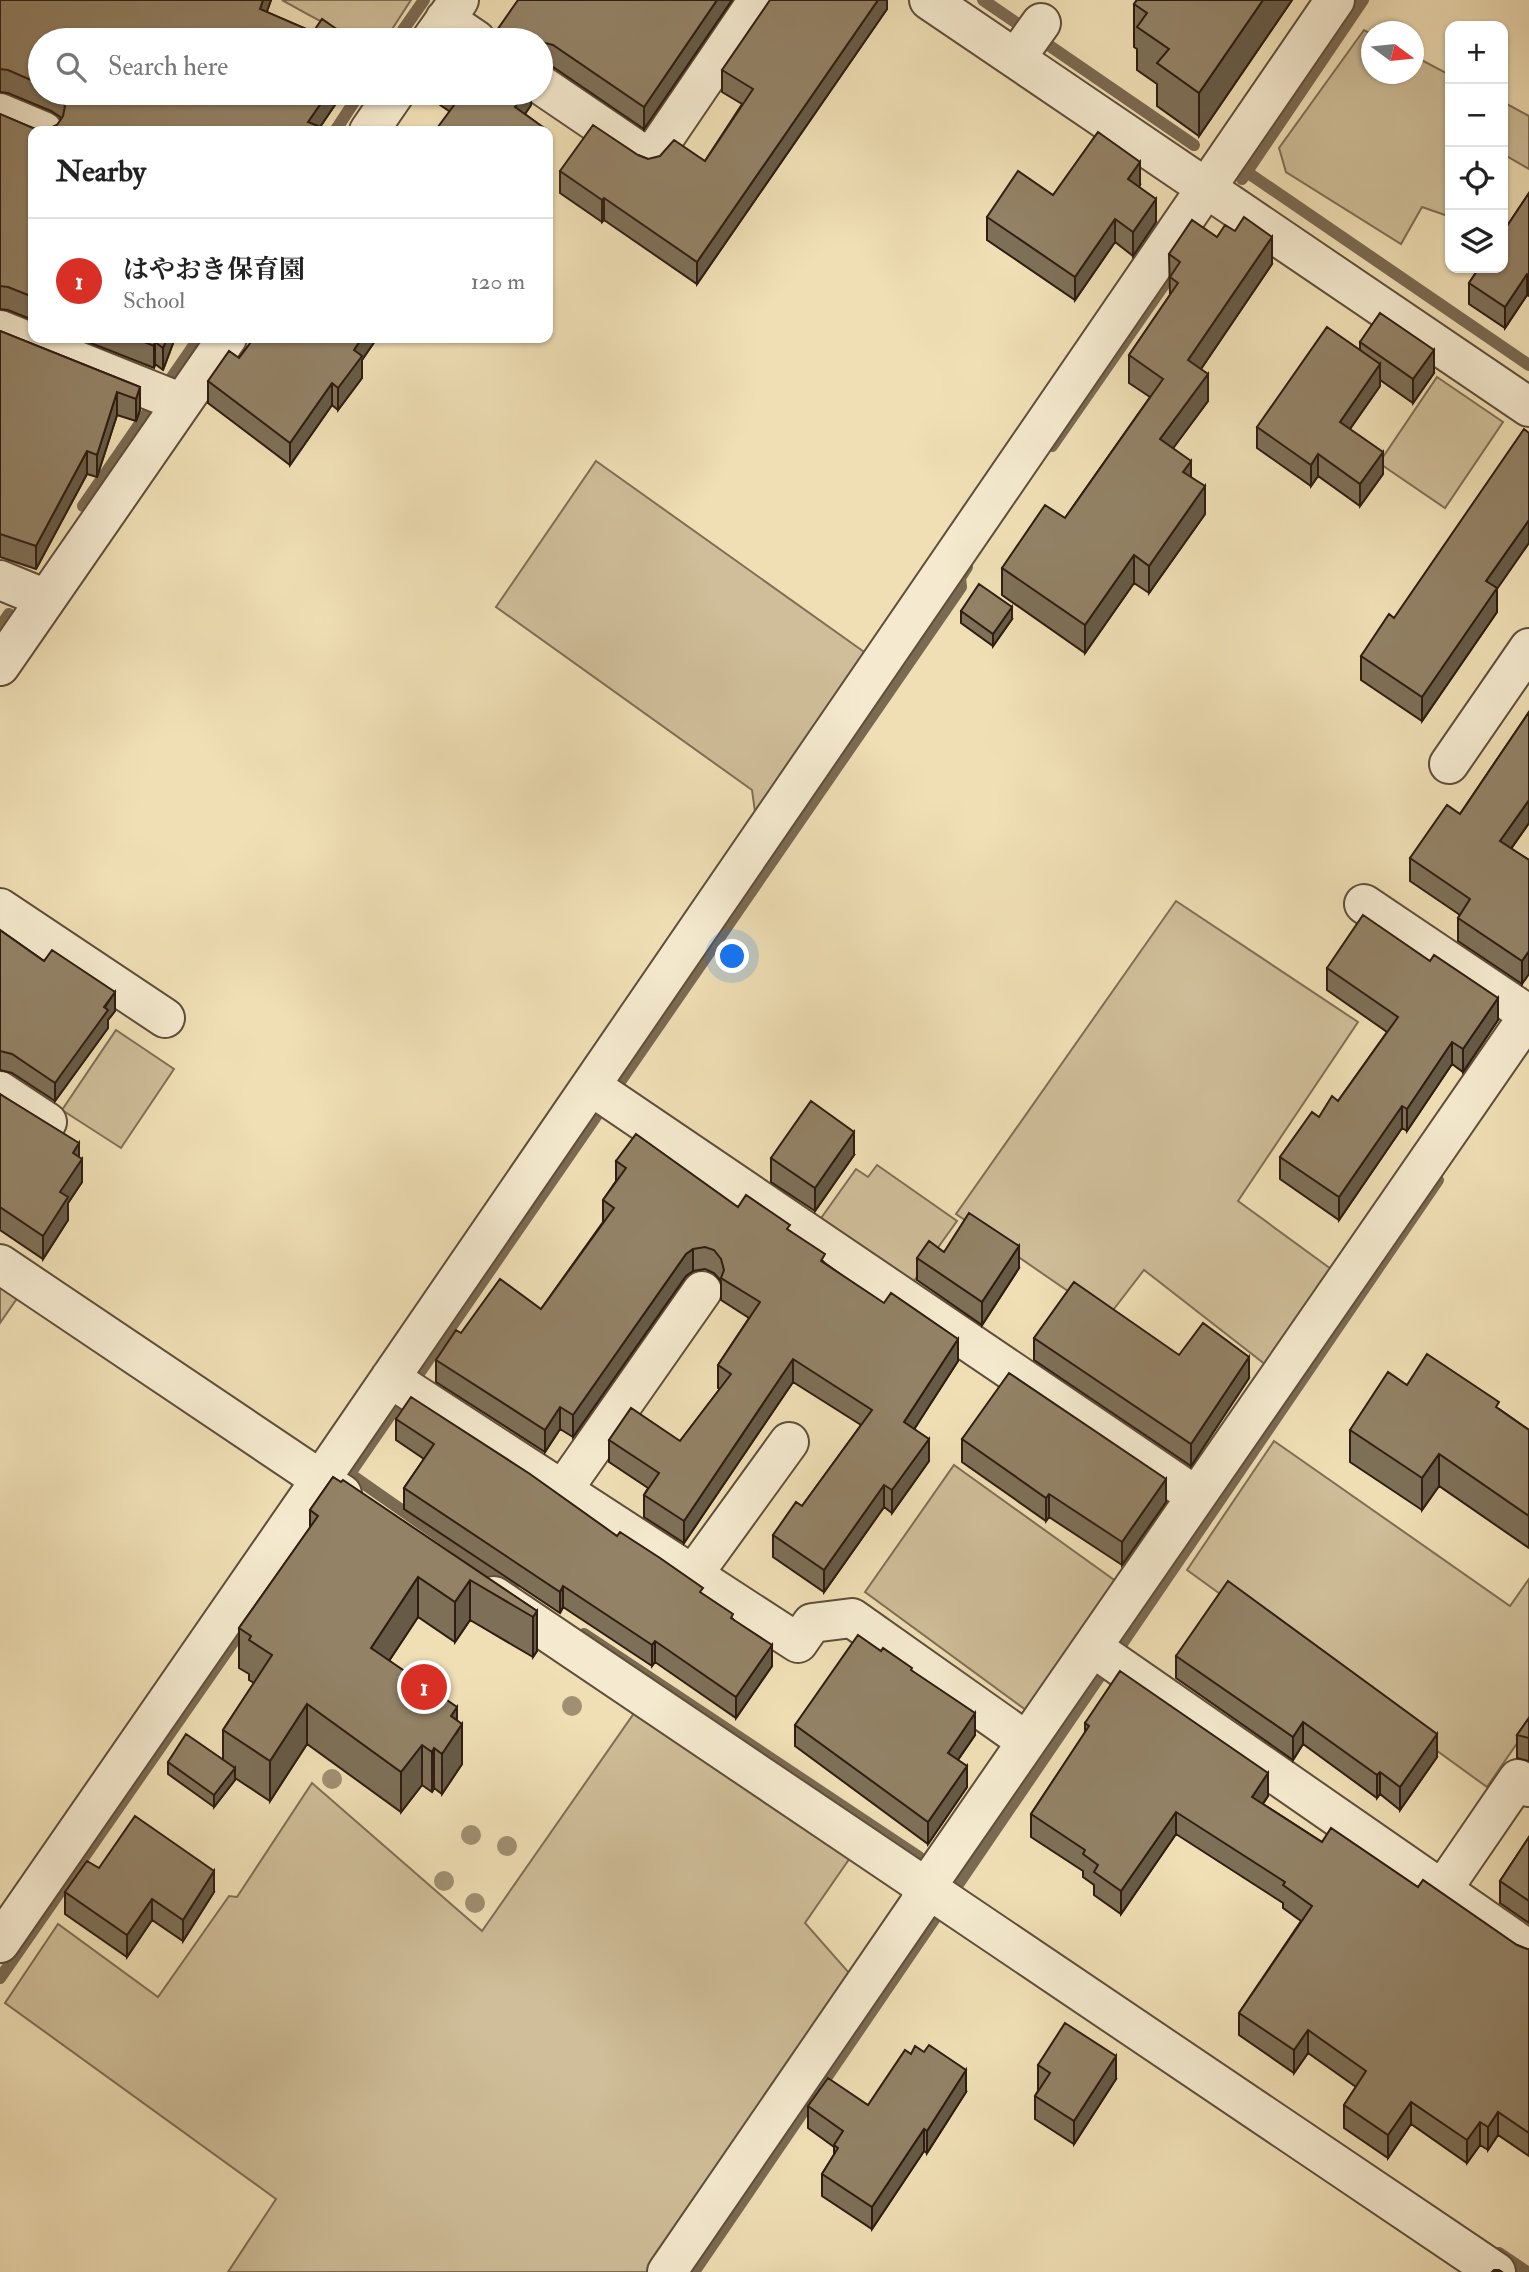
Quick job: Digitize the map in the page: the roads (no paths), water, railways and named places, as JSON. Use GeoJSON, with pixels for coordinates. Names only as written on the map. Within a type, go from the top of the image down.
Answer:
{"type":"FeatureCollection","features":[{"type":"Feature","properties":{"kind":"street"},"geometry":{"type":"LineString","coordinates":[[553,93],[650,159],[758,0]]}},
{"type":"Feature","properties":{"kind":"street"},"geometry":{"type":"LineString","coordinates":[[929,0],[1027,42],[1206,187],[1529,407]]}},
{"type":"Feature","properties":{"kind":"street"},"geometry":{"type":"LineString","coordinates":[[0,1943],[343,1494],[403,1386],[603,1095],[1206,187],[1335,0]]}},
{"type":"Feature","properties":{"kind":"street"},"geometry":{"type":"LineString","coordinates":[[372,126],[387,105]]}},
{"type":"Feature","properties":{"kind":"street"},"geometry":{"type":"LineString","coordinates":[[0,113],[31,126]]}},
{"type":"Feature","properties":{"kind":"street"},"geometry":{"type":"LineString","coordinates":[[0,330],[28,341]]}},
{"type":"Feature","properties":{"kind":"street"},"geometry":{"type":"LineString","coordinates":[[32,343],[167,397]]}},
{"type":"Feature","properties":{"kind":"street"},"geometry":{"type":"LineString","coordinates":[[0,666],[46,599],[167,397],[223,343]]}},
{"type":"Feature","properties":{"kind":"street"},"geometry":{"type":"LineString","coordinates":[[0,580],[46,599]]}},
{"type":"Feature","properties":{"kind":"street"},"geometry":{"type":"LineString","coordinates":[[1449,764],[1529,648]]}},
{"type":"Feature","properties":{"kind":"street"},"geometry":{"type":"LineString","coordinates":[[667,2272],[918,1906],[941,1896],[1026,1741],[1105,1656],[1196,1496],[1529,1015],[1364,904]]}},
{"type":"Feature","properties":{"kind":"street"},"geometry":{"type":"LineString","coordinates":[[0,908],[165,1018]]}},
{"type":"Feature","properties":{"kind":"street"},"geometry":{"type":"LineString","coordinates":[[0,1091],[47,1122]]}},
{"type":"Feature","properties":{"kind":"street"},"geometry":{"type":"LineString","coordinates":[[603,1095],[1196,1496]]}},
{"type":"Feature","properties":{"kind":"street"},"geometry":{"type":"LineString","coordinates":[[0,1264],[343,1494]]}},
{"type":"Feature","properties":{"kind":"street"},"geometry":{"type":"LineString","coordinates":[[562,1491],[702,1291]]}},
{"type":"Feature","properties":{"kind":"street"},"geometry":{"type":"LineString","coordinates":[[403,1386],[798,1643],[812,1623],[852,1618],[1026,1741]]}},
{"type":"Feature","properties":{"kind":"street"},"geometry":{"type":"LineString","coordinates":[[692,1576],[789,1441]]}},
{"type":"Feature","properties":{"kind":"street"},"geometry":{"type":"LineString","coordinates":[[464,1575],[1496,2272]]}},
{"type":"Feature","properties":{"kind":"street"},"geometry":{"type":"LineString","coordinates":[[1105,1656],[1529,1950]]}},
{"type":"Feature","properties":{"kind":"street"},"geometry":{"type":"LineString","coordinates":[[1442,1890],[1518,1779],[1529,1787]]}},
{"type":"Feature","properties":{"kind":"waterway"},"geometry":{"type":"LineString","coordinates":[[404,28],[424,0]]}},
{"type":"Feature","properties":{"kind":"waterway"},"geometry":{"type":"LineString","coordinates":[[983,0],[1194,145]]}},
{"type":"Feature","properties":{"kind":"waterway"},"geometry":{"type":"LineString","coordinates":[[1242,179],[1363,0]]}},
{"type":"Feature","properties":{"kind":"waterway"},"geometry":{"type":"LineString","coordinates":[[338,126],[352,105]]}},
{"type":"Feature","properties":{"kind":"waterway"},"geometry":{"type":"LineString","coordinates":[[1241,168],[1529,365]]}},
{"type":"Feature","properties":{"kind":"waterway"},"geometry":{"type":"LineString","coordinates":[[1052,446],[1177,266]]}},
{"type":"Feature","properties":{"kind":"waterway"},"geometry":{"type":"LineString","coordinates":[[83,506],[196,343]]}},
{"type":"Feature","properties":{"kind":"waterway"},"geometry":{"type":"LineString","coordinates":[[340,1488],[961,587],[960,578],[967,567]]}},
{"type":"Feature","properties":{"kind":"waterway"},"geometry":{"type":"LineString","coordinates":[[0,627],[9,614]]}},
{"type":"Feature","properties":{"kind":"waterway"},"geometry":{"type":"LineString","coordinates":[[694,2272],[1438,1180]]}},
{"type":"Feature","properties":{"kind":"waterway"},"geometry":{"type":"LineString","coordinates":[[350,1474],[513,1588]]}},
{"type":"Feature","properties":{"kind":"waterway"},"geometry":{"type":"LineString","coordinates":[[0,1978],[248,1621]]}},
{"type":"Feature","properties":{"kind":"waterway"},"geometry":{"type":"LineString","coordinates":[[584,1634],[919,1857]]}},
{"type":"Feature","properties":{"kind":"waterway"},"geometry":{"type":"LineString","coordinates":[[1499,2253],[1527,2272]]}},
{"type":"Feature","properties":{"kind":"place","name":"はやおき保育園"},"geometry":{"type":"Point","coordinates":[424,1687]}}]}
